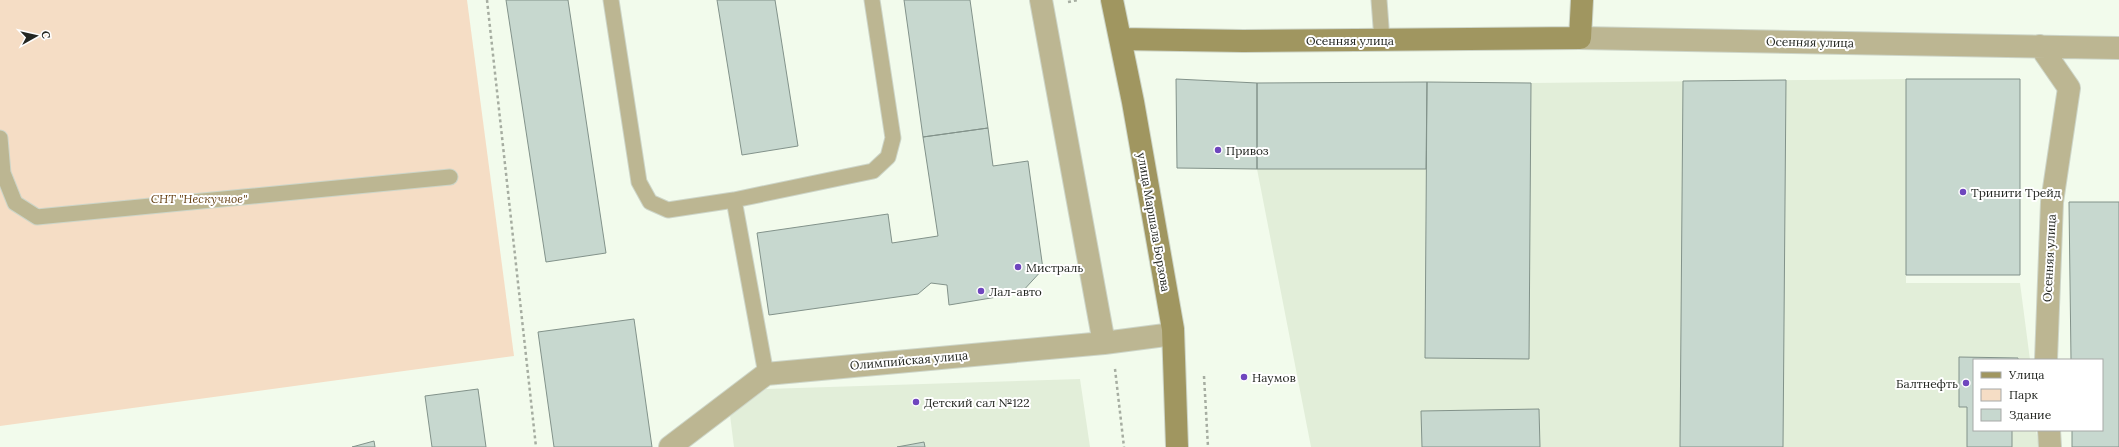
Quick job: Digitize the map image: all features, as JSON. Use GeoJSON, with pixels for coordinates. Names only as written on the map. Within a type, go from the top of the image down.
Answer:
{"type":"FeatureCollection","features":[{"type":"Feature","properties":{"kind":"street"},"geometry":{"type":"LineString","coordinates":[[1041,0],[1104,343]]}},
{"type":"Feature","properties":{"kind":"street","name":"улица Маршала Борзова"},"geometry":{"type":"LineString","coordinates":[[1112,0],[1133,102],[1173,334],[1176,447]]}},
{"type":"Feature","properties":{"kind":"street"},"geometry":{"type":"LineString","coordinates":[[1580,38],[1582,0]]}},
{"type":"Feature","properties":{"kind":"street","name":"Осенняя улица"},"geometry":{"type":"LineString","coordinates":[[1120,39],[1382,40],[1580,38],[2119,48]]}},
{"type":"Feature","properties":{"kind":"street","name":"Осенняя улица"},"geometry":{"type":"LineString","coordinates":[[2040,46],[2069,88],[2052,202],[2046,359]]}},
{"type":"Feature","properties":{"kind":"street","name":"Олимпийская улица"},"geometry":{"type":"LineString","coordinates":[[766,374],[1104,343],[1173,334]]}},
{"type":"Feature","properties":{"kind":"street"},"geometry":{"type":"LineString","coordinates":[[670,447],[766,374]]}},
{"type":"Feature","properties":{"kind":"street"},"geometry":{"type":"LineString","coordinates":[[2049,431],[2050,447]]}},
{"type":"Feature","properties":{"kind":"lane"},"geometry":{"type":"LineString","coordinates":[[611,0],[638,182],[650,202],[668,210],[734,200],[873,171],[888,157],[893,138],[872,0]]}},
{"type":"Feature","properties":{"kind":"lane"},"geometry":{"type":"LineString","coordinates":[[1379,0],[1382,40]]}},
{"type":"Feature","properties":{"kind":"lane"},"geometry":{"type":"LineString","coordinates":[[0,138],[3,173],[15,203],[37,217],[450,177]]}},
{"type":"Feature","properties":{"kind":"lane"},"geometry":{"type":"LineString","coordinates":[[734,200],[766,374]]}},
{"type":"Feature","properties":{"kind":"path"},"geometry":{"type":"LineString","coordinates":[[487,0],[536,447]]}},
{"type":"Feature","properties":{"kind":"shaded area"},"geometry":{"type":"Polygon","coordinates":[[[2020,79],[2020,275],[1906,275],[1906,283],[2020,283],[2030,359],[1973,359],[1973,431],[2036,431],[2039,447],[1311,447],[1257,169],[1257,83],[1531,83],[2020,79]]]}},
{"type":"Feature","properties":{"kind":"shaded area","name":"Детский сал №122"},"geometry":{"type":"Polygon","coordinates":[[[1080,379],[1090,447],[734,447],[730,415],[766,389],[1080,379]]]}},
{"type":"Feature","properties":{"kind":"green space","name":"СНТ \"Нескучное\""},"geometry":{"type":"Polygon","coordinates":[[[0,0],[467,0],[514,356],[0,426],[0,0]]]}},
{"type":"Feature","properties":{"kind":"building"},"geometry":{"type":"Polygon","coordinates":[[[506,0],[568,0],[606,253],[546,262],[506,0]]]}},
{"type":"Feature","properties":{"kind":"building"},"geometry":{"type":"Polygon","coordinates":[[[717,0],[775,0],[798,146],[742,155],[717,0]]]}},
{"type":"Feature","properties":{"kind":"building"},"geometry":{"type":"Polygon","coordinates":[[[904,0],[970,0],[988,128],[923,137],[904,0]]]}},
{"type":"Feature","properties":{"kind":"building"},"geometry":{"type":"Polygon","coordinates":[[[1176,79],[1257,83],[1257,169],[1177,168],[1176,79]]]}},
{"type":"Feature","properties":{"kind":"building","name":"Тринити Трейд"},"geometry":{"type":"Polygon","coordinates":[[[1906,79],[2020,79],[2020,275],[1906,275],[1906,79]]]}},
{"type":"Feature","properties":{"kind":"building"},"geometry":{"type":"Polygon","coordinates":[[[1786,80],[1783,447],[1680,447],[1683,81],[1786,80]]]}},
{"type":"Feature","properties":{"kind":"building"},"geometry":{"type":"Polygon","coordinates":[[[1427,82],[1426,169],[1257,169],[1257,83],[1427,82]]]}},
{"type":"Feature","properties":{"kind":"building"},"geometry":{"type":"Polygon","coordinates":[[[1427,82],[1531,83],[1529,359],[1425,358],[1427,82]]]}},
{"type":"Feature","properties":{"kind":"building"},"geometry":{"type":"Polygon","coordinates":[[[988,128],[993,166],[1028,161],[1043,269],[1021,293],[949,305],[947,285],[931,283],[918,294],[769,315],[757,233],[888,214],[892,243],[938,236],[923,137],[988,128]]]}},
{"type":"Feature","properties":{"kind":"building"},"geometry":{"type":"Polygon","coordinates":[[[2069,202],[2119,202],[2119,447],[2072,447],[2072,431],[2103,431],[2103,359],[2071,359],[2069,202]]]}},
{"type":"Feature","properties":{"kind":"building"},"geometry":{"type":"Polygon","coordinates":[[[634,319],[652,447],[554,447],[538,332],[634,319]]]}},
{"type":"Feature","properties":{"kind":"building","name":"Балтнефть"},"geometry":{"type":"Polygon","coordinates":[[[1959,357],[2018,358],[1973,359],[1973,431],[2012,431],[2012,447],[1967,447],[1967,407],[1959,407],[1959,357]]]}},
{"type":"Feature","properties":{"kind":"building"},"geometry":{"type":"Polygon","coordinates":[[[478,389],[486,447],[432,447],[425,396],[478,389]]]}},
{"type":"Feature","properties":{"kind":"building"},"geometry":{"type":"Polygon","coordinates":[[[1539,409],[1540,447],[1422,447],[1421,411],[1539,409]]]}},
{"type":"Feature","properties":{"kind":"building"},"geometry":{"type":"Polygon","coordinates":[[[374,441],[375,447],[352,447],[374,441]]]}},
{"type":"Feature","properties":{"kind":"building"},"geometry":{"type":"Polygon","coordinates":[[[924,442],[925,447],[897,447],[924,442]]]}},
{"type":"Feature","properties":{"kind":"place","name":"Привоз"},"geometry":{"type":"Point","coordinates":[1218,150]}},
{"type":"Feature","properties":{"kind":"place","name":"Тринити Трейд"},"geometry":{"type":"Point","coordinates":[1963,192]}},
{"type":"Feature","properties":{"kind":"place","name":"Мистраль"},"geometry":{"type":"Point","coordinates":[1018,267]}},
{"type":"Feature","properties":{"kind":"place","name":"Лал-авто"},"geometry":{"type":"Point","coordinates":[981,291]}},
{"type":"Feature","properties":{"kind":"place","name":"Наумов"},"geometry":{"type":"Point","coordinates":[1244,377]}},
{"type":"Feature","properties":{"kind":"place","name":"Балтнефть"},"geometry":{"type":"Point","coordinates":[1966,383]}},
{"type":"Feature","properties":{"kind":"place","name":"Детский сал №122"},"geometry":{"type":"Point","coordinates":[916,402]}}]}
